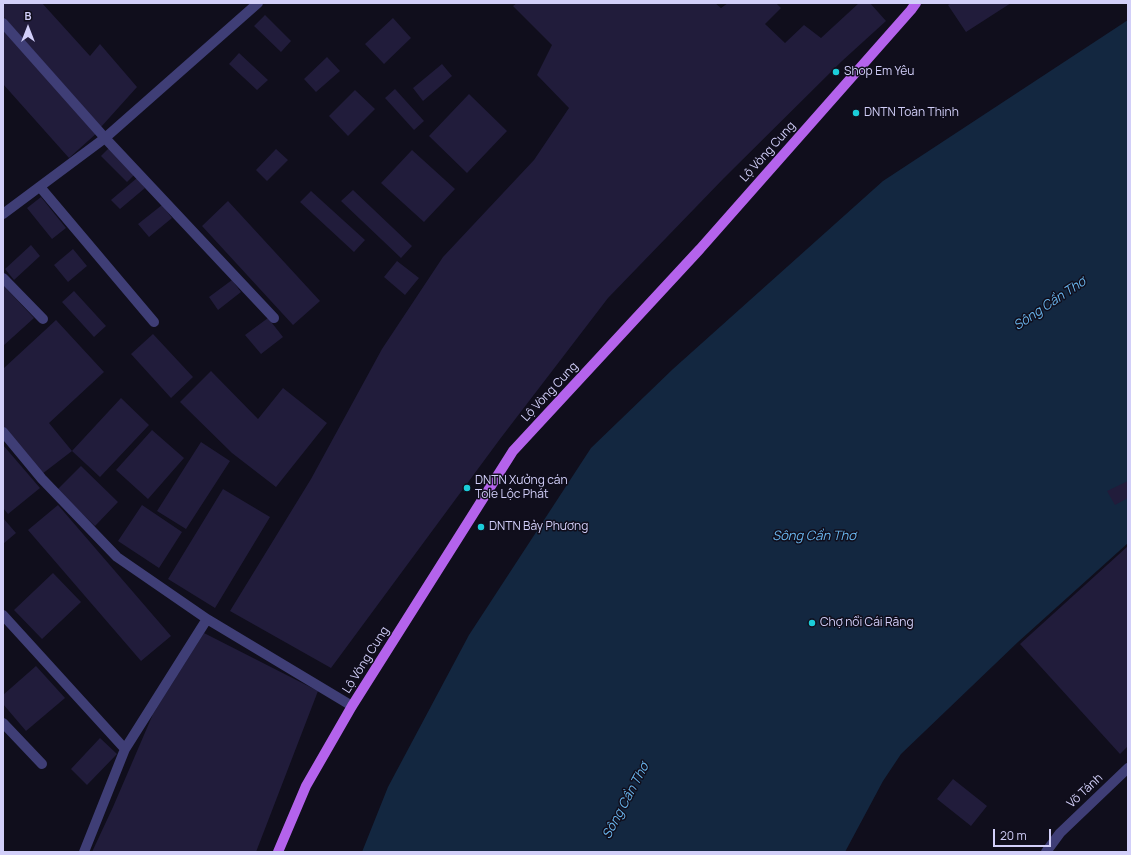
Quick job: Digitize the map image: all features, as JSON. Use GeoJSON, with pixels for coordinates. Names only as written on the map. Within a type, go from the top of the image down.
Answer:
{"type":"FeatureCollection","features":[{"type":"Feature","properties":{"kind":"main road","name":"Lộ Vòng Cung"},"geometry":{"type":"LineString","coordinates":[[278,852],[306,786],[352,706],[514,451],[705,243],[916,3]]}},
{"type":"Feature","properties":{"kind":"street"},"geometry":{"type":"LineString","coordinates":[[3,214],[106,138],[258,3]]}},
{"type":"Feature","properties":{"kind":"street"},"geometry":{"type":"LineString","coordinates":[[3,23],[106,138],[274,318]]}},
{"type":"Feature","properties":{"kind":"street"},"geometry":{"type":"LineString","coordinates":[[40,187],[154,322]]}},
{"type":"Feature","properties":{"kind":"street"},"geometry":{"type":"LineString","coordinates":[[3,278],[43,319]]}},
{"type":"Feature","properties":{"kind":"street"},"geometry":{"type":"LineString","coordinates":[[3,432],[42,479],[117,557],[207,619],[352,706]]}},
{"type":"Feature","properties":{"kind":"street"},"geometry":{"type":"LineString","coordinates":[[3,615],[124,749]]}},
{"type":"Feature","properties":{"kind":"street"},"geometry":{"type":"LineString","coordinates":[[84,852],[124,749],[207,619]]}},
{"type":"Feature","properties":{"kind":"street"},"geometry":{"type":"LineString","coordinates":[[3,723],[42,764]]}},
{"type":"Feature","properties":{"kind":"street","name":"Võ Tánh"},"geometry":{"type":"LineString","coordinates":[[1046,852],[1060,833],[1128,768]]}},
{"type":"Feature","properties":{"kind":"water","name":"Sông Cần Thơ"},"geometry":{"type":"Polygon","coordinates":[[[1128,20],[1128,543],[1018,642],[901,754],[883,781],[845,852],[362,852],[388,787],[469,635],[591,448],[673,369],[883,181],[1128,20]]]}},
{"type":"Feature","properties":{"kind":"building"},"geometry":{"type":"Polygon","coordinates":[[[3,3],[42,3],[90,56],[100,44],[137,87],[101,127],[3,16],[3,3]]]}},
{"type":"Feature","properties":{"kind":"building"},"geometry":{"type":"Polygon","coordinates":[[[517,3],[715,3],[721,8],[728,3],[776,3],[781,8],[765,24],[785,43],[804,25],[821,38],[859,3],[870,3],[886,21],[842,61],[724,178],[608,298],[500,439],[331,668],[230,611],[311,479],[382,349],[443,257],[534,160],[569,108],[537,75],[552,45],[513,6],[517,3]]]}},
{"type":"Feature","properties":{"kind":"building"},"geometry":{"type":"Polygon","coordinates":[[[952,3],[1011,3],[966,32],[948,5],[952,3]]]}},
{"type":"Feature","properties":{"kind":"building"},"geometry":{"type":"Polygon","coordinates":[[[265,15],[291,41],[281,52],[254,26],[265,15]]]}},
{"type":"Feature","properties":{"kind":"building"},"geometry":{"type":"Polygon","coordinates":[[[393,18],[411,38],[384,64],[365,44],[393,18]]]}},
{"type":"Feature","properties":{"kind":"building"},"geometry":{"type":"Polygon","coordinates":[[[3,27],[98,132],[69,158],[3,84],[3,27]]]}},
{"type":"Feature","properties":{"kind":"building"},"geometry":{"type":"Polygon","coordinates":[[[239,53],[268,80],[257,90],[229,64],[239,53]]]}},
{"type":"Feature","properties":{"kind":"building"},"geometry":{"type":"Polygon","coordinates":[[[327,57],[340,71],[316,92],[304,79],[327,57]]]}},
{"type":"Feature","properties":{"kind":"building"},"geometry":{"type":"Polygon","coordinates":[[[442,64],[452,76],[423,101],[413,88],[442,64]]]}},
{"type":"Feature","properties":{"kind":"building"},"geometry":{"type":"Polygon","coordinates":[[[395,89],[424,121],[414,130],[385,98],[395,89]]]}},
{"type":"Feature","properties":{"kind":"building"},"geometry":{"type":"Polygon","coordinates":[[[355,90],[375,109],[348,136],[329,116],[355,90]]]}},
{"type":"Feature","properties":{"kind":"building"},"geometry":{"type":"Polygon","coordinates":[[[469,94],[507,131],[467,173],[429,136],[469,94]]]}},
{"type":"Feature","properties":{"kind":"building"},"geometry":{"type":"Polygon","coordinates":[[[109,148],[135,174],[127,182],[101,156],[109,148]]]}},
{"type":"Feature","properties":{"kind":"building"},"geometry":{"type":"Polygon","coordinates":[[[276,149],[288,160],[267,181],[256,170],[276,149]]]}},
{"type":"Feature","properties":{"kind":"building"},"geometry":{"type":"Polygon","coordinates":[[[412,150],[455,189],[424,222],[381,183],[412,150]]]}},
{"type":"Feature","properties":{"kind":"building"},"geometry":{"type":"Polygon","coordinates":[[[137,178],[145,188],[120,209],[111,200],[137,178]]]}},
{"type":"Feature","properties":{"kind":"building"},"geometry":{"type":"Polygon","coordinates":[[[353,190],[412,246],[401,258],[341,201],[353,190]]]}},
{"type":"Feature","properties":{"kind":"building"},"geometry":{"type":"Polygon","coordinates":[[[311,191],[365,240],[354,252],[300,202],[311,191]]]}},
{"type":"Feature","properties":{"kind":"building"},"geometry":{"type":"Polygon","coordinates":[[[41,197],[66,228],[52,239],[27,208],[41,197]]]}},
{"type":"Feature","properties":{"kind":"building"},"geometry":{"type":"Polygon","coordinates":[[[228,201],[320,301],[293,325],[202,226],[228,201]]]}},
{"type":"Feature","properties":{"kind":"building"},"geometry":{"type":"Polygon","coordinates":[[[162,205],[172,218],[149,237],[138,224],[162,205]]]}},
{"type":"Feature","properties":{"kind":"building"},"geometry":{"type":"Polygon","coordinates":[[[31,245],[40,256],[14,280],[5,269],[31,245]]]}},
{"type":"Feature","properties":{"kind":"building"},"geometry":{"type":"Polygon","coordinates":[[[73,249],[87,266],[68,282],[54,265],[73,249]]]}},
{"type":"Feature","properties":{"kind":"building"},"geometry":{"type":"Polygon","coordinates":[[[397,261],[419,278],[405,295],[384,277],[397,261]]]}},
{"type":"Feature","properties":{"kind":"building"},"geometry":{"type":"Polygon","coordinates":[[[232,280],[241,292],[218,310],[209,297],[232,280]]]}},
{"type":"Feature","properties":{"kind":"building"},"geometry":{"type":"Polygon","coordinates":[[[3,285],[34,318],[3,346],[3,285]]]}},
{"type":"Feature","properties":{"kind":"building"},"geometry":{"type":"Polygon","coordinates":[[[74,291],[106,326],[94,337],[62,302],[74,291]]]}},
{"type":"Feature","properties":{"kind":"building"},"geometry":{"type":"Polygon","coordinates":[[[268,318],[283,337],[261,354],[245,335],[268,318]]]}},
{"type":"Feature","properties":{"kind":"building"},"geometry":{"type":"Polygon","coordinates":[[[56,320],[104,372],[49,423],[72,451],[42,474],[3,427],[3,366],[4,368],[56,320]]]}},
{"type":"Feature","properties":{"kind":"building"},"geometry":{"type":"Polygon","coordinates":[[[153,334],[193,377],[171,398],[131,354],[153,334]]]}},
{"type":"Feature","properties":{"kind":"building"},"geometry":{"type":"Polygon","coordinates":[[[211,371],[258,419],[283,388],[327,423],[276,487],[232,453],[180,402],[211,371]]]}},
{"type":"Feature","properties":{"kind":"building"},"geometry":{"type":"Polygon","coordinates":[[[121,398],[149,425],[100,477],[72,451],[121,398]]]}},
{"type":"Feature","properties":{"kind":"building"},"geometry":{"type":"Polygon","coordinates":[[[152,430],[184,458],[148,499],[116,470],[152,430]]]}},
{"type":"Feature","properties":{"kind":"building"},"geometry":{"type":"Polygon","coordinates":[[[201,442],[230,461],[186,529],[157,511],[201,442]]]}},
{"type":"Feature","properties":{"kind":"building"},"geometry":{"type":"Polygon","coordinates":[[[3,445],[40,488],[8,514],[3,508],[3,445]]]}},
{"type":"Feature","properties":{"kind":"building"},"geometry":{"type":"Polygon","coordinates":[[[81,466],[118,502],[95,526],[57,490],[81,466]]]}},
{"type":"Feature","properties":{"kind":"building"},"geometry":{"type":"Polygon","coordinates":[[[1128,481],[1128,498],[1115,505],[1107,491],[1128,481]]]}},
{"type":"Feature","properties":{"kind":"building"},"geometry":{"type":"Polygon","coordinates":[[[223,489],[270,517],[215,608],[168,579],[223,489]]]}},
{"type":"Feature","properties":{"kind":"building"},"geometry":{"type":"Polygon","coordinates":[[[58,505],[171,636],[141,661],[28,530],[58,505]]]}},
{"type":"Feature","properties":{"kind":"building"},"geometry":{"type":"Polygon","coordinates":[[[142,505],[182,532],[159,568],[118,541],[142,505]]]}},
{"type":"Feature","properties":{"kind":"building"},"geometry":{"type":"Polygon","coordinates":[[[3,518],[16,533],[3,544],[3,518]]]}},
{"type":"Feature","properties":{"kind":"building"},"geometry":{"type":"Polygon","coordinates":[[[1128,546],[1128,746],[1120,754],[1020,644],[1128,546]]]}},
{"type":"Feature","properties":{"kind":"building"},"geometry":{"type":"Polygon","coordinates":[[[53,573],[81,602],[42,639],[14,610],[53,573]]]}},
{"type":"Feature","properties":{"kind":"building"},"geometry":{"type":"Polygon","coordinates":[[[204,633],[318,691],[256,852],[92,852],[153,714],[204,633]]]}},
{"type":"Feature","properties":{"kind":"building"},"geometry":{"type":"Polygon","coordinates":[[[36,666],[65,698],[26,731],[3,704],[3,695],[36,666]]]}},
{"type":"Feature","properties":{"kind":"building"},"geometry":{"type":"Polygon","coordinates":[[[100,738],[117,754],[87,785],[71,769],[100,738]]]}},
{"type":"Feature","properties":{"kind":"building"},"geometry":{"type":"Polygon","coordinates":[[[953,779],[987,806],[971,826],[937,799],[953,779]]]}},
{"type":"Feature","properties":{"kind":"place","name":"Shop Em Yêu"},"geometry":{"type":"Point","coordinates":[836,72]}},
{"type":"Feature","properties":{"kind":"place","name":"DNTN Toàn Thịnh"},"geometry":{"type":"Point","coordinates":[856,113]}},
{"type":"Feature","properties":{"kind":"place","name":"DNTN Xưởng cán Tole Lộc Phát"},"geometry":{"type":"Point","coordinates":[467,488]}},
{"type":"Feature","properties":{"kind":"place","name":"DNTN Bảy Phương"},"geometry":{"type":"Point","coordinates":[481,527]}},
{"type":"Feature","properties":{"kind":"place","name":"Chợ nổi Cái Răng"},"geometry":{"type":"Point","coordinates":[812,623]}}]}
